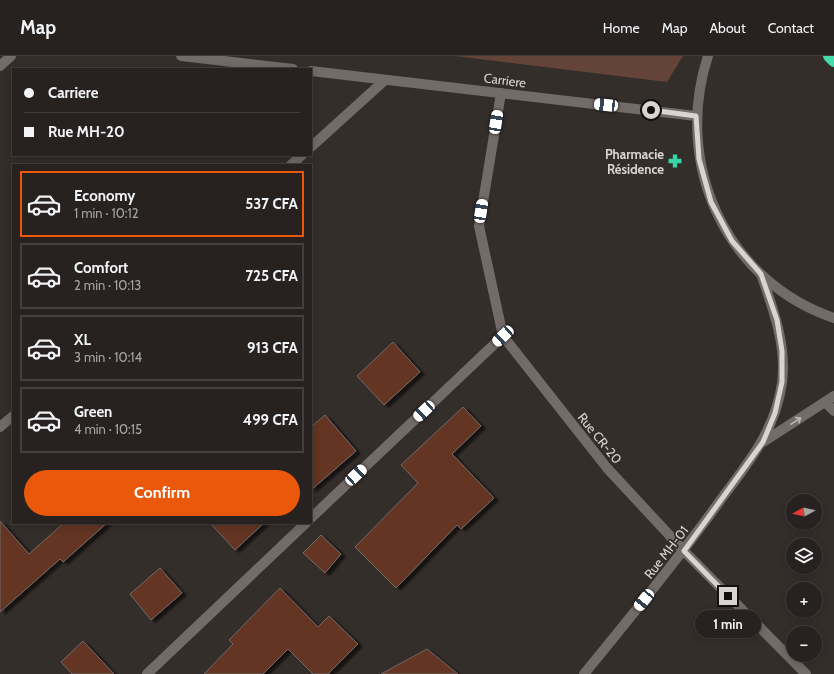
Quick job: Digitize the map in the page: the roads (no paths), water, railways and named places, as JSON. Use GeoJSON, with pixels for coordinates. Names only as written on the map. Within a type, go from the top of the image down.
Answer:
{"type":"FeatureCollection","features":[{"type":"Feature","properties":{"kind":"highway"},"geometry":{"type":"LineString","coordinates":[[829,56],[834,61]]}},
{"type":"Feature","properties":{"kind":"street"},"geometry":{"type":"LineString","coordinates":[[0,66],[11,56]]}},
{"type":"Feature","properties":{"kind":"street"},"geometry":{"type":"LineString","coordinates":[[181,56],[284,68]]}},
{"type":"Feature","properties":{"kind":"street"},"geometry":{"type":"LineString","coordinates":[[708,56],[702,77],[696,116],[699,159],[711,202],[732,241],[761,274],[788,296],[818,313],[834,318]]}},
{"type":"Feature","properties":{"kind":"street","name":"Carriere"},"geometry":{"type":"LineString","coordinates":[[312,71],[696,116]]}},
{"type":"Feature","properties":{"kind":"street"},"geometry":{"type":"LineString","coordinates":[[312,146],[385,80]]}},
{"type":"Feature","properties":{"kind":"street"},"geometry":{"type":"LineString","coordinates":[[312,517],[503,336],[479,226],[501,93]]}},
{"type":"Feature","properties":{"kind":"street"},"geometry":{"type":"LineString","coordinates":[[292,164],[301,156]]}},
{"type":"Feature","properties":{"kind":"street","name":"Rue MH-01"},"geometry":{"type":"LineString","coordinates":[[584,674],[684,551],[763,442],[775,413],[782,382],[782,351],[777,320],[761,274]]}},
{"type":"Feature","properties":{"kind":"street","name":"Rue CR-20"},"geometry":{"type":"LineString","coordinates":[[503,336],[607,468],[684,551],[806,674]]}},
{"type":"Feature","properties":{"kind":"street","name":"Rue MH-01"},"geometry":{"type":"LineString","coordinates":[[763,442],[834,396]]}},
{"type":"Feature","properties":{"kind":"street"},"geometry":{"type":"LineString","coordinates":[[826,402],[834,411]]}},
{"type":"Feature","properties":{"kind":"street"},"geometry":{"type":"LineString","coordinates":[[0,427],[12,417]]}},
{"type":"Feature","properties":{"kind":"street"},"geometry":{"type":"LineString","coordinates":[[147,674],[305,524]]}},
{"type":"Feature","properties":{"kind":"place","name":"Pharmacie Résidence"},"geometry":{"type":"Point","coordinates":[675,161]}}]}
